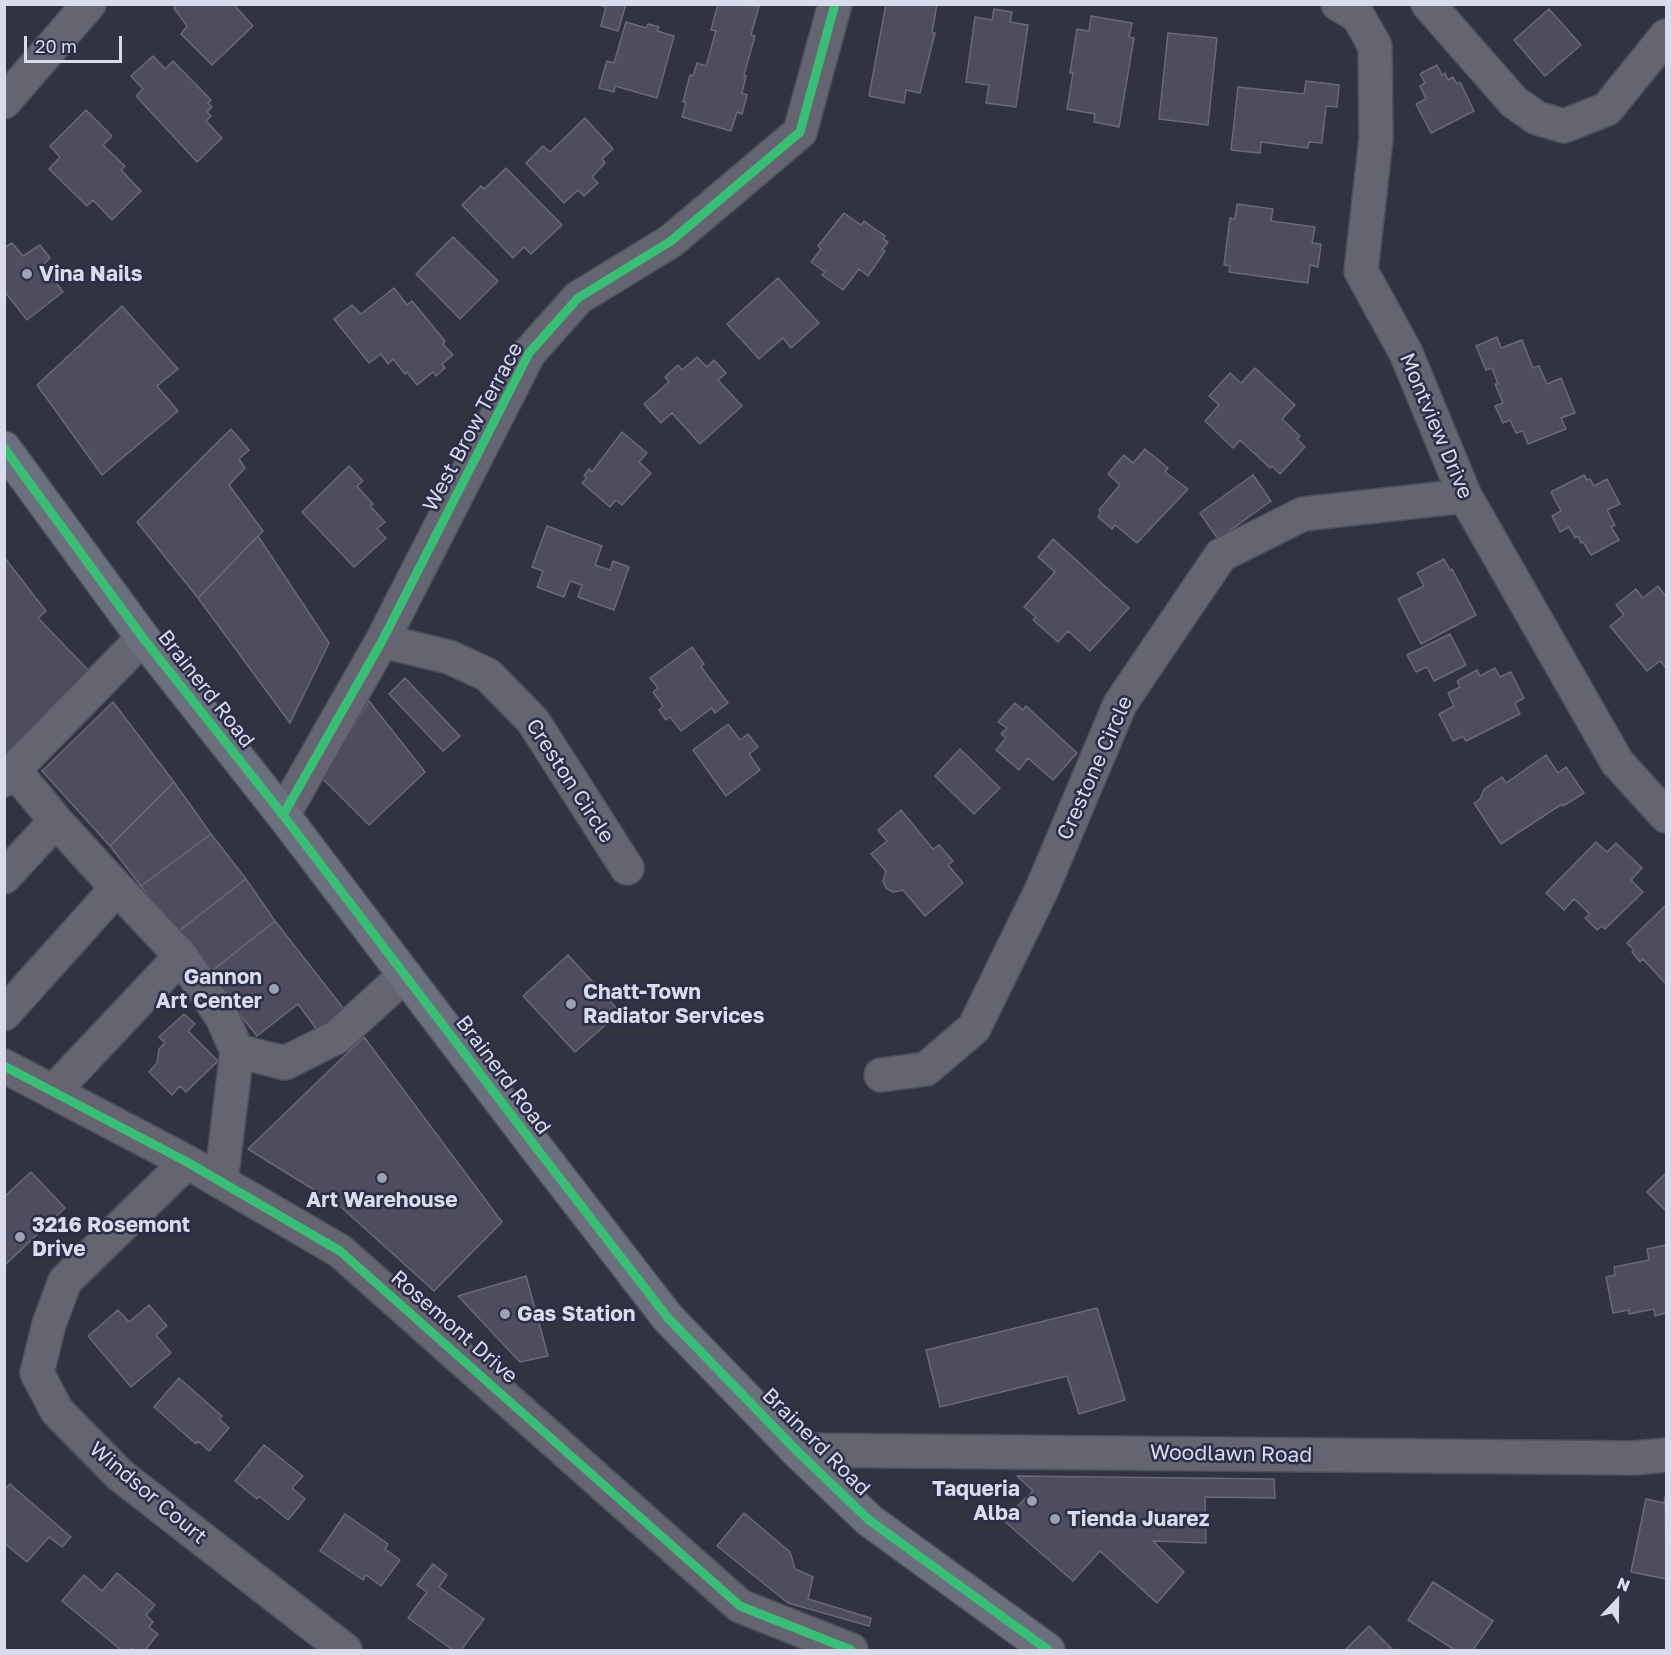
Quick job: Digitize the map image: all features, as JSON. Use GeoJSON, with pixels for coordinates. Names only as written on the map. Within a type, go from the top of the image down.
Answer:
{"type":"FeatureCollection","features":[{"type":"Feature","properties":{"kind":"main road","name":"Brainerd Road"},"geometry":{"type":"LineString","coordinates":[[4,448],[142,638],[283,815],[668,1318],[796,1450],[869,1520],[1047,1650]]}},
{"type":"Feature","properties":{"kind":"street"},"geometry":{"type":"LineString","coordinates":[[4,102],[88,4]]}},
{"type":"Feature","properties":{"kind":"street","name":"West Brow Terrace"},"geometry":{"type":"LineString","coordinates":[[283,815],[382,641],[529,353],[578,298],[671,241],[800,132],[835,4]]}},
{"type":"Feature","properties":{"kind":"street","name":"Montview Drive"},"geometry":{"type":"LineString","coordinates":[[1338,4],[1358,16],[1375,46],[1376,139],[1361,271],[1406,353],[1465,496],[1617,762],[1666,816]]}},
{"type":"Feature","properties":{"kind":"street"},"geometry":{"type":"LineString","coordinates":[[1428,4],[1514,102],[1537,118],[1564,126],[1607,109],[1666,36]]}},
{"type":"Feature","properties":{"kind":"street","name":"Crestone Circle"},"geometry":{"type":"LineString","coordinates":[[881,1075],[926,1069],[974,1028],[1042,889],[1120,704],[1221,555],[1303,513],[1465,496]]}},
{"type":"Feature","properties":{"kind":"street"},"geometry":{"type":"LineString","coordinates":[[142,638],[9,775],[56,821],[181,956],[222,1017],[237,1051],[221,1181]]}},
{"type":"Feature","properties":{"kind":"street","name":"Creston Circle"},"geometry":{"type":"LineString","coordinates":[[382,641],[449,657],[488,675],[533,721],[627,868]]}},
{"type":"Feature","properties":{"kind":"street"},"geometry":{"type":"LineString","coordinates":[[4,877],[56,821]]}},
{"type":"Feature","properties":{"kind":"street"},"geometry":{"type":"LineString","coordinates":[[4,1014],[117,888]]}},
{"type":"Feature","properties":{"kind":"street"},"geometry":{"type":"LineString","coordinates":[[53,1092],[181,956]]}},
{"type":"Feature","properties":{"kind":"street"},"geometry":{"type":"LineString","coordinates":[[237,1051],[285,1063],[337,1036],[405,975]]}},
{"type":"Feature","properties":{"kind":"street","name":"Rosemont Drive"},"geometry":{"type":"LineString","coordinates":[[4,1066],[187,1162],[340,1251],[740,1606],[851,1650]]}},
{"type":"Feature","properties":{"kind":"street","name":"Windsor Court"},"geometry":{"type":"LineString","coordinates":[[187,1162],[65,1281],[49,1324],[37,1373],[57,1412],[120,1474],[345,1650]]}},
{"type":"Feature","properties":{"kind":"street","name":"Woodlawn Road"},"geometry":{"type":"LineString","coordinates":[[796,1450],[1634,1458],[1666,1455]]}},
{"type":"Feature","properties":{"kind":"building"},"geometry":{"type":"Polygon","coordinates":[[[177,4],[233,4],[253,26],[212,65],[181,34],[187,26],[174,8],[177,4]]]}},
{"type":"Feature","properties":{"kind":"building"},"geometry":{"type":"Polygon","coordinates":[[[596,4],[626,4],[618,31],[601,26],[606,7],[596,4]]]}},
{"type":"Feature","properties":{"kind":"building"},"geometry":{"type":"Polygon","coordinates":[[[718,4],[759,6],[751,35],[755,36],[744,75],[746,76],[742,93],[747,95],[742,114],[737,112],[731,131],[682,117],[686,103],[683,102],[690,75],[693,76],[697,63],[706,66],[716,31],[711,30],[718,4]]]}},
{"type":"Feature","properties":{"kind":"building"},"geometry":{"type":"Polygon","coordinates":[[[886,4],[937,4],[932,33],[935,33],[920,93],[906,90],[904,103],[869,96],[886,4]]]}},
{"type":"Feature","properties":{"kind":"building"},"geometry":{"type":"Polygon","coordinates":[[[994,9],[1012,12],[1010,22],[1028,25],[1016,107],[986,103],[989,85],[966,82],[975,17],[992,20],[994,9]]]}},
{"type":"Feature","properties":{"kind":"building"},"geometry":{"type":"Polygon","coordinates":[[[1549,9],[1581,45],[1545,76],[1514,40],[1549,9]]]}},
{"type":"Feature","properties":{"kind":"building"},"geometry":{"type":"Polygon","coordinates":[[[1091,16],[1132,23],[1129,37],[1134,38],[1119,127],[1094,122],[1095,114],[1067,109],[1077,29],[1089,31],[1091,16]]]}},
{"type":"Feature","properties":{"kind":"building"},"geometry":{"type":"Polygon","coordinates":[[[626,22],[646,28],[648,24],[659,27],[657,31],[674,36],[657,98],[615,86],[614,92],[599,88],[607,61],[614,63],[626,22]]]}},
{"type":"Feature","properties":{"kind":"building"},"geometry":{"type":"Polygon","coordinates":[[[1168,33],[1217,38],[1208,125],[1159,119],[1168,33]]]}},
{"type":"Feature","properties":{"kind":"building"},"geometry":{"type":"Polygon","coordinates":[[[153,56],[165,69],[173,61],[211,100],[208,103],[212,107],[207,112],[211,116],[206,121],[222,138],[197,162],[136,96],[143,89],[131,76],[153,56]]]}},
{"type":"Feature","properties":{"kind":"building"},"geometry":{"type":"Polygon","coordinates":[[[1437,65],[1442,75],[1445,73],[1448,80],[1453,77],[1457,84],[1460,82],[1474,111],[1431,133],[1416,104],[1426,99],[1420,86],[1425,83],[1420,74],[1437,65]]]}},
{"type":"Feature","properties":{"kind":"building"},"geometry":{"type":"Polygon","coordinates":[[[1306,81],[1339,85],[1337,107],[1326,106],[1322,143],[1309,142],[1308,148],[1261,142],[1260,153],[1231,150],[1238,87],[1304,94],[1306,81]]]}},
{"type":"Feature","properties":{"kind":"building"},"geometry":{"type":"Polygon","coordinates":[[[86,110],[112,136],[103,145],[125,166],[121,170],[141,191],[112,220],[93,200],[87,206],[49,169],[60,157],[50,146],[86,110]]]}},
{"type":"Feature","properties":{"kind":"building"},"geometry":{"type":"Polygon","coordinates":[[[585,118],[613,149],[602,159],[605,163],[592,177],[598,183],[584,196],[578,190],[564,203],[526,163],[543,146],[550,152],[585,118]]]}},
{"type":"Feature","properties":{"kind":"building"},"geometry":{"type":"Polygon","coordinates":[[[506,168],[562,225],[531,254],[524,247],[513,258],[462,205],[481,186],[484,189],[506,168]]]}},
{"type":"Feature","properties":{"kind":"building"},"geometry":{"type":"Polygon","coordinates":[[[1237,204],[1273,209],[1271,221],[1315,227],[1312,243],[1321,244],[1318,267],[1310,265],[1308,283],[1229,272],[1230,266],[1224,265],[1230,218],[1235,219],[1237,204]]]}},
{"type":"Feature","properties":{"kind":"building"},"geometry":{"type":"Polygon","coordinates":[[[844,213],[861,225],[864,221],[885,236],[883,239],[888,242],[882,250],[885,251],[868,276],[859,269],[843,290],[822,275],[825,272],[811,262],[821,249],[818,246],[844,213]]]}},
{"type":"Feature","properties":{"kind":"building"},"geometry":{"type":"Polygon","coordinates":[[[453,237],[498,281],[460,319],[416,274],[453,237]]]}},
{"type":"Feature","properties":{"kind":"building","name":"Vina Nails"},"geometry":{"type":"Polygon","coordinates":[[[12,243],[23,256],[40,245],[50,258],[43,265],[63,292],[27,320],[5,292],[4,248],[12,243]]]}},
{"type":"Feature","properties":{"kind":"building"},"geometry":{"type":"Polygon","coordinates":[[[778,278],[819,323],[791,348],[783,338],[759,359],[727,324],[778,278]]]}},
{"type":"Feature","properties":{"kind":"building"},"geometry":{"type":"Polygon","coordinates":[[[394,288],[407,305],[412,301],[445,341],[443,344],[453,355],[442,364],[445,368],[436,376],[433,372],[417,385],[393,359],[388,364],[381,354],[369,363],[334,319],[352,305],[361,314],[394,288]]]}},
{"type":"Feature","properties":{"kind":"building"},"geometry":{"type":"Polygon","coordinates":[[[122,306],[178,369],[157,386],[178,411],[102,475],[37,385],[122,306]]]}},
{"type":"Feature","properties":{"kind":"building"},"geometry":{"type":"Polygon","coordinates":[[[1497,337],[1501,348],[1522,340],[1533,368],[1539,366],[1547,384],[1561,378],[1575,413],[1561,418],[1566,429],[1528,444],[1523,431],[1516,433],[1510,420],[1503,423],[1495,406],[1503,403],[1495,384],[1498,384],[1492,368],[1486,370],[1476,346],[1497,337]]]}},
{"type":"Feature","properties":{"kind":"building"},"geometry":{"type":"Polygon","coordinates":[[[697,357],[707,367],[714,360],[726,373],[718,380],[742,406],[700,444],[672,413],[661,423],[644,404],[669,382],[665,377],[678,365],[682,370],[697,357]]]}},
{"type":"Feature","properties":{"kind":"building"},"geometry":{"type":"Polygon","coordinates":[[[1255,368],[1295,405],[1282,419],[1300,436],[1297,439],[1305,447],[1280,474],[1272,466],[1270,468],[1240,440],[1233,448],[1205,421],[1219,405],[1209,396],[1230,373],[1241,383],[1255,368]]]}},
{"type":"Feature","properties":{"kind":"building"},"geometry":{"type":"Polygon","coordinates":[[[231,429],[249,450],[239,459],[245,468],[229,485],[263,531],[198,598],[137,522],[231,429]]]}},
{"type":"Feature","properties":{"kind":"building"},"geometry":{"type":"Polygon","coordinates":[[[622,432],[647,453],[639,462],[651,473],[622,505],[616,500],[610,507],[582,483],[587,478],[584,476],[589,469],[592,472],[622,432]]]}},
{"type":"Feature","properties":{"kind":"building"},"geometry":{"type":"Polygon","coordinates":[[[1145,449],[1168,468],[1165,472],[1188,489],[1137,543],[1115,525],[1112,529],[1098,517],[1101,512],[1099,510],[1120,485],[1108,474],[1124,455],[1133,463],[1145,449]]]}},
{"type":"Feature","properties":{"kind":"building"},"geometry":{"type":"Polygon","coordinates":[[[349,466],[363,481],[357,486],[373,504],[370,506],[385,522],[377,529],[386,538],[354,567],[302,512],[349,466]]]}},
{"type":"Feature","properties":{"kind":"building"},"geometry":{"type":"Polygon","coordinates":[[[1253,475],[1271,501],[1218,539],[1200,513],[1253,475]]]}},
{"type":"Feature","properties":{"kind":"building"},"geometry":{"type":"Polygon","coordinates":[[[1584,475],[1594,486],[1607,479],[1620,504],[1607,510],[1615,525],[1611,527],[1619,540],[1591,555],[1578,536],[1575,538],[1569,527],[1560,532],[1552,516],[1561,511],[1551,492],[1584,475]]]}},
{"type":"Feature","properties":{"kind":"building"},"geometry":{"type":"Polygon","coordinates":[[[547,526],[602,546],[595,565],[610,570],[613,561],[629,567],[614,610],[578,597],[582,585],[570,581],[564,597],[537,587],[543,571],[532,567],[547,526]]]}},
{"type":"Feature","properties":{"kind":"building"},"geometry":{"type":"Polygon","coordinates":[[[258,536],[329,643],[290,723],[198,598],[258,536]]]}},
{"type":"Feature","properties":{"kind":"building"},"geometry":{"type":"Polygon","coordinates":[[[1053,539],[1129,608],[1090,651],[1068,631],[1058,642],[1033,620],[1036,617],[1024,607],[1055,572],[1038,557],[1053,539]]]}},
{"type":"Feature","properties":{"kind":"building"},"geometry":{"type":"Polygon","coordinates":[[[4,557],[46,611],[38,618],[92,674],[4,762],[4,557]]]}},
{"type":"Feature","properties":{"kind":"building"},"geometry":{"type":"Polygon","coordinates":[[[1444,559],[1450,570],[1452,569],[1476,615],[1421,644],[1398,599],[1424,586],[1417,573],[1444,559]]]}},
{"type":"Feature","properties":{"kind":"building"},"geometry":{"type":"Polygon","coordinates":[[[1658,586],[1666,597],[1666,668],[1660,661],[1647,671],[1610,626],[1624,615],[1616,605],[1636,589],[1643,598],[1658,586]]]}},
{"type":"Feature","properties":{"kind":"building"},"geometry":{"type":"Polygon","coordinates":[[[1450,634],[1466,665],[1434,681],[1427,667],[1416,672],[1407,655],[1450,634]]]}},
{"type":"Feature","properties":{"kind":"building"},"geometry":{"type":"Polygon","coordinates":[[[692,647],[704,664],[701,667],[728,703],[715,713],[712,708],[681,731],[670,717],[666,720],[659,710],[663,706],[653,692],[658,688],[650,678],[692,647]]]}},
{"type":"Feature","properties":{"kind":"building"},"geometry":{"type":"Polygon","coordinates":[[[1495,668],[1500,677],[1511,672],[1524,698],[1515,703],[1520,714],[1466,741],[1463,736],[1453,741],[1439,714],[1454,706],[1448,693],[1460,687],[1457,681],[1477,670],[1480,676],[1495,668]]]}},
{"type":"Feature","properties":{"kind":"building"},"geometry":{"type":"Polygon","coordinates":[[[405,678],[460,736],[443,751],[389,694],[405,678]]]}},
{"type":"Feature","properties":{"kind":"building"},"geometry":{"type":"Polygon","coordinates":[[[369,701],[425,772],[369,825],[322,778],[369,701]]]}},
{"type":"Feature","properties":{"kind":"building"},"geometry":{"type":"Polygon","coordinates":[[[113,702],[174,782],[110,846],[42,771],[113,702]]]}},
{"type":"Feature","properties":{"kind":"building"},"geometry":{"type":"Polygon","coordinates":[[[1015,703],[1023,710],[1026,706],[1077,753],[1053,780],[1028,758],[1019,770],[996,750],[1006,738],[1001,734],[1007,728],[998,722],[1015,703]]]}},
{"type":"Feature","properties":{"kind":"building"},"geometry":{"type":"Polygon","coordinates":[[[728,724],[740,740],[748,734],[758,747],[749,754],[760,770],[726,796],[693,750],[728,724]]]}},
{"type":"Feature","properties":{"kind":"building"},"geometry":{"type":"Polygon","coordinates":[[[960,749],[1000,788],[974,814],[935,776],[960,749]]]}},
{"type":"Feature","properties":{"kind":"building"},"geometry":{"type":"Polygon","coordinates":[[[1546,755],[1558,773],[1566,767],[1584,793],[1563,806],[1562,804],[1501,844],[1474,803],[1480,799],[1484,789],[1502,777],[1506,783],[1546,755]]]}},
{"type":"Feature","properties":{"kind":"building"},"geometry":{"type":"Polygon","coordinates":[[[174,782],[211,834],[141,886],[110,846],[174,782]]]}},
{"type":"Feature","properties":{"kind":"building"},"geometry":{"type":"Polygon","coordinates":[[[901,810],[933,849],[939,845],[953,861],[948,865],[963,883],[925,916],[903,890],[893,892],[886,888],[883,881],[886,871],[871,854],[887,841],[878,830],[901,810]]]}},
{"type":"Feature","properties":{"kind":"building"},"geometry":{"type":"Polygon","coordinates":[[[211,834],[246,879],[175,934],[141,886],[211,834]]]}},
{"type":"Feature","properties":{"kind":"building"},"geometry":{"type":"Polygon","coordinates":[[[1596,842],[1607,852],[1616,843],[1642,868],[1631,880],[1643,892],[1605,929],[1602,926],[1597,930],[1585,918],[1590,914],[1574,899],[1564,910],[1546,893],[1596,842]]]}},
{"type":"Feature","properties":{"kind":"building"},"geometry":{"type":"Polygon","coordinates":[[[246,879],[275,921],[208,974],[175,934],[246,879]]]}},
{"type":"Feature","properties":{"kind":"building"},"geometry":{"type":"Polygon","coordinates":[[[1666,905],[1666,984],[1643,959],[1640,962],[1632,952],[1634,950],[1627,943],[1666,905]]]}},
{"type":"Feature","properties":{"kind":"building","name":"Gannon Art Center"},"geometry":{"type":"Polygon","coordinates":[[[275,921],[347,1013],[320,1034],[298,1004],[257,1036],[208,974],[275,921]]]}},
{"type":"Feature","properties":{"kind":"building","name":"Chatt-Town Radiator Services"},"geometry":{"type":"Polygon","coordinates":[[[568,955],[620,1012],[575,1052],[523,996],[568,955]]]}},
{"type":"Feature","properties":{"kind":"building"},"geometry":{"type":"Polygon","coordinates":[[[184,1014],[195,1024],[188,1031],[218,1061],[186,1092],[180,1086],[172,1095],[149,1072],[157,1063],[159,1049],[165,1043],[159,1037],[184,1014]]]}},
{"type":"Feature","properties":{"kind":"building","name":"Art Warehouse"},"geometry":{"type":"Polygon","coordinates":[[[364,1037],[502,1222],[434,1291],[340,1206],[248,1149],[364,1037]]]}},
{"type":"Feature","properties":{"kind":"building","name":"3216 Rosemont Drive"},"geometry":{"type":"Polygon","coordinates":[[[31,1172],[65,1208],[4,1266],[4,1197],[31,1172]]]}},
{"type":"Feature","properties":{"kind":"building"},"geometry":{"type":"Polygon","coordinates":[[[1666,1173],[1666,1211],[1647,1192],[1666,1173]]]}},
{"type":"Feature","properties":{"kind":"building"},"geometry":{"type":"Polygon","coordinates":[[[1666,1245],[1666,1313],[1655,1316],[1654,1309],[1629,1314],[1629,1310],[1613,1313],[1606,1277],[1615,1275],[1614,1267],[1649,1260],[1647,1249],[1666,1245]]]}},
{"type":"Feature","properties":{"kind":"building"},"geometry":{"type":"Polygon","coordinates":[[[526,1276],[548,1356],[520,1362],[458,1296],[526,1276]]]}},
{"type":"Feature","properties":{"kind":"building"},"geometry":{"type":"Polygon","coordinates":[[[149,1305],[167,1326],[156,1335],[171,1353],[131,1387],[88,1336],[118,1310],[129,1322],[149,1305]]]}},
{"type":"Feature","properties":{"kind":"building"},"geometry":{"type":"Polygon","coordinates":[[[1097,1308],[1125,1400],[1079,1414],[1067,1376],[940,1407],[926,1350],[1097,1308]]]}},
{"type":"Feature","properties":{"kind":"building"},"geometry":{"type":"Polygon","coordinates":[[[179,1378],[222,1416],[219,1419],[229,1428],[209,1451],[198,1441],[196,1444],[154,1407],[179,1378]]]}},
{"type":"Feature","properties":{"kind":"building"},"geometry":{"type":"Polygon","coordinates":[[[264,1445],[303,1476],[292,1488],[305,1499],[288,1520],[259,1496],[257,1499],[235,1481],[264,1445]]]}},
{"type":"Feature","properties":{"kind":"building"},"geometry":{"type":"Polygon","coordinates":[[[1017,1476],[1274,1479],[1275,1498],[1205,1497],[1206,1543],[1153,1541],[1184,1572],[1157,1603],[1100,1551],[1073,1581],[1003,1520],[1033,1491],[1017,1476]]]}},
{"type":"Feature","properties":{"kind":"building"},"geometry":{"type":"Polygon","coordinates":[[[10,1484],[71,1537],[62,1547],[49,1537],[27,1562],[4,1543],[4,1490],[10,1484]]]}},
{"type":"Feature","properties":{"kind":"building"},"geometry":{"type":"Polygon","coordinates":[[[1665,1497],[1666,1579],[1631,1572],[1646,1499],[1664,1503],[1665,1497]]]}},
{"type":"Feature","properties":{"kind":"building"},"geometry":{"type":"Polygon","coordinates":[[[744,1513],[790,1552],[795,1569],[813,1577],[808,1599],[871,1618],[869,1626],[788,1603],[717,1546],[744,1513]]]}},
{"type":"Feature","properties":{"kind":"building"},"geometry":{"type":"Polygon","coordinates":[[[345,1514],[388,1544],[385,1549],[400,1560],[381,1586],[366,1575],[363,1580],[320,1551],[345,1514]]]}},
{"type":"Feature","properties":{"kind":"building"},"geometry":{"type":"Polygon","coordinates":[[[433,1564],[447,1575],[439,1587],[484,1619],[461,1650],[453,1650],[408,1618],[427,1592],[417,1585],[433,1564]]]}},
{"type":"Feature","properties":{"kind":"building"},"geometry":{"type":"Polygon","coordinates":[[[117,1573],[155,1605],[146,1615],[153,1622],[149,1627],[158,1634],[145,1650],[131,1648],[121,1650],[62,1601],[84,1575],[102,1591],[117,1573]]]}},
{"type":"Feature","properties":{"kind":"building"},"geometry":{"type":"Polygon","coordinates":[[[1433,1582],[1493,1621],[1473,1650],[1455,1650],[1408,1620],[1433,1582]]]}},
{"type":"Feature","properties":{"kind":"building"},"geometry":{"type":"Polygon","coordinates":[[[1369,1626],[1393,1650],[1345,1650],[1369,1626]]]}},
{"type":"Feature","properties":{"kind":"cycle path"},"geometry":{"type":"LineString","coordinates":[[283,815],[382,641],[529,353],[578,298],[671,241],[800,132],[835,4]]}},
{"type":"Feature","properties":{"kind":"cycle path"},"geometry":{"type":"LineString","coordinates":[[4,448],[143,638],[283,815],[668,1318],[796,1450],[869,1520],[1048,1650]]}},
{"type":"Feature","properties":{"kind":"cycle path"},"geometry":{"type":"LineString","coordinates":[[4,1066],[187,1162],[340,1251],[740,1606],[851,1650]]}},
{"type":"Feature","properties":{"kind":"place","name":"Vina Nails"},"geometry":{"type":"Point","coordinates":[27,274]}},
{"type":"Feature","properties":{"kind":"place","name":"Gannon Art Center"},"geometry":{"type":"Point","coordinates":[274,989]}},
{"type":"Feature","properties":{"kind":"place","name":"Chatt-Town Radiator Services"},"geometry":{"type":"Point","coordinates":[571,1004]}},
{"type":"Feature","properties":{"kind":"place","name":"Art Warehouse"},"geometry":{"type":"Point","coordinates":[382,1178]}},
{"type":"Feature","properties":{"kind":"place","name":"3216 Rosemont Drive"},"geometry":{"type":"Point","coordinates":[20,1237]}},
{"type":"Feature","properties":{"kind":"place","name":"Gas Station"},"geometry":{"type":"Point","coordinates":[505,1314]}},
{"type":"Feature","properties":{"kind":"place","name":"Taqueria Alba"},"geometry":{"type":"Point","coordinates":[1032,1501]}},
{"type":"Feature","properties":{"kind":"place","name":"Tienda Juarez"},"geometry":{"type":"Point","coordinates":[1055,1519]}}]}
